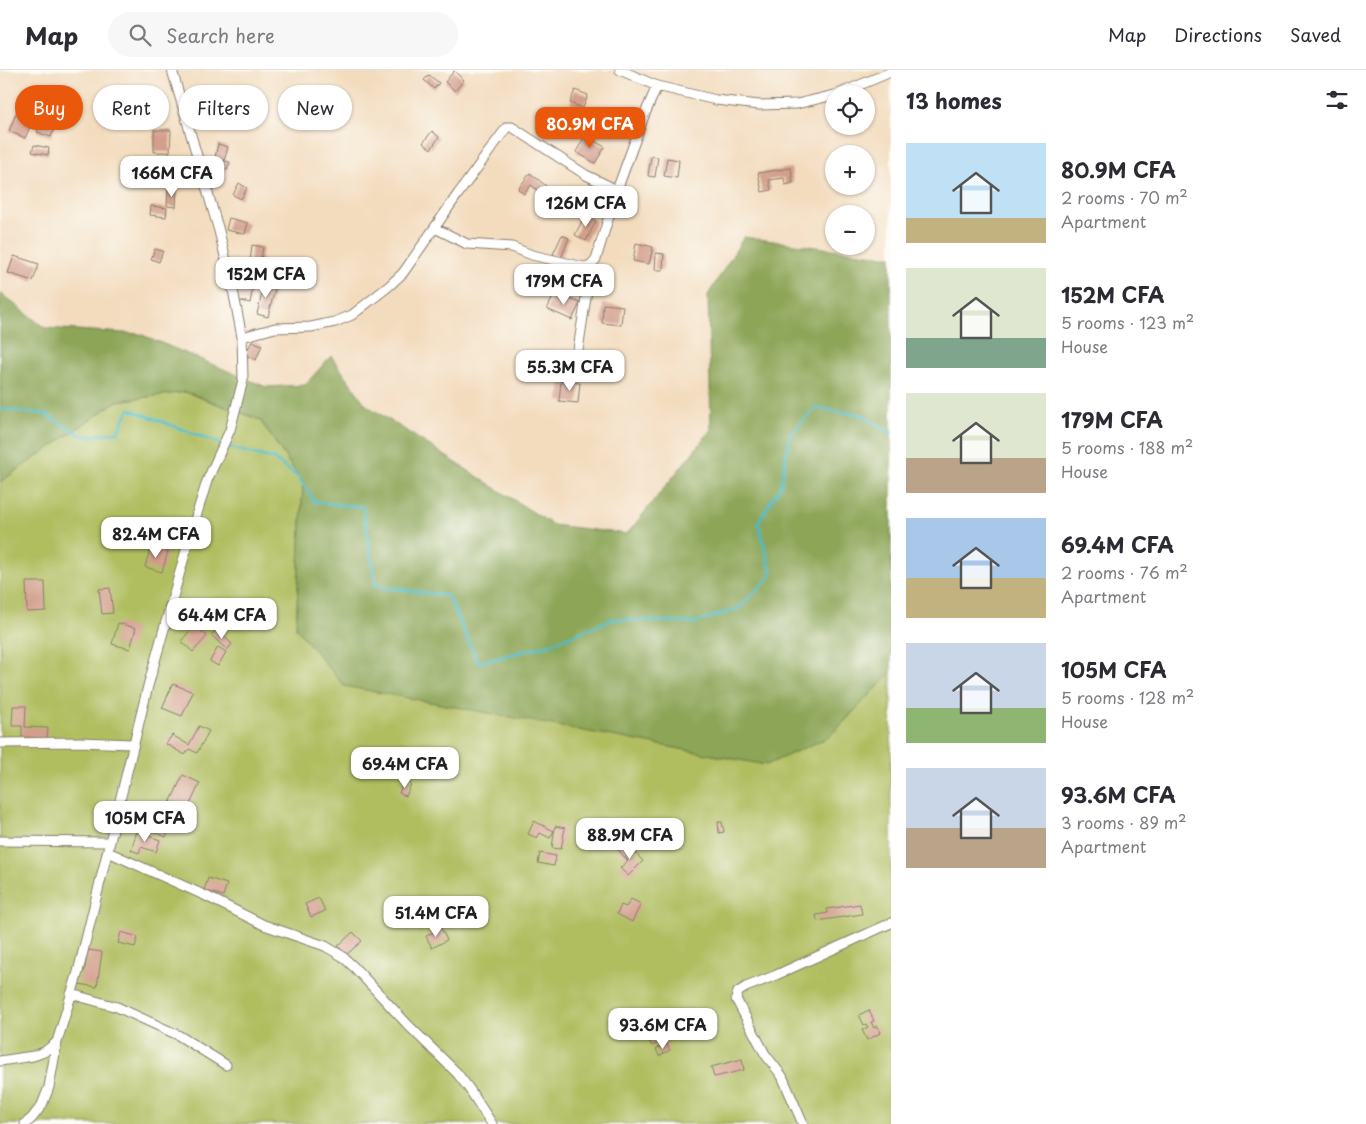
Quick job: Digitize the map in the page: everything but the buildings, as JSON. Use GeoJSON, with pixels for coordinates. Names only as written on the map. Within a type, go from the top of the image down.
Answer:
{"type":"FeatureCollection","features":[{"type":"Feature","properties":{"kind":"street"},"geometry":{"type":"LineString","coordinates":[[25,1124],[42,1106],[49,1087],[56,1042],[71,994],[108,852],[132,744],[193,527],[208,481],[230,430],[242,388],[243,360],[240,322],[219,231],[172,70]]}},
{"type":"Feature","properties":{"kind":"street"},"geometry":{"type":"LineString","coordinates":[[620,70],[657,86],[716,100],[759,105],[797,104],[825,97]]}},
{"type":"Feature","properties":{"kind":"street"},"geometry":{"type":"LineString","coordinates":[[860,85],[891,72]]}},
{"type":"Feature","properties":{"kind":"street"},"geometry":{"type":"LineString","coordinates":[[577,356],[591,265],[596,259],[617,190],[657,86]]}},
{"type":"Feature","properties":{"kind":"street"},"geometry":{"type":"LineString","coordinates":[[242,337],[275,328],[311,327],[335,322],[352,315],[390,286],[403,273],[507,127],[512,127],[586,175],[617,190]]}},
{"type":"Feature","properties":{"kind":"street"},"geometry":{"type":"LineString","coordinates":[[435,228],[467,244],[512,247],[532,255],[584,267],[591,265]]}},
{"type":"Feature","properties":{"kind":"street"},"geometry":{"type":"LineString","coordinates":[[0,743],[132,744]]}},
{"type":"Feature","properties":{"kind":"street"},"geometry":{"type":"LineString","coordinates":[[0,841],[110,842]]}},
{"type":"Feature","properties":{"kind":"street"},"geometry":{"type":"LineString","coordinates":[[108,852],[206,896],[264,925],[325,946],[342,956],[457,1073],[492,1124]]}},
{"type":"Feature","properties":{"kind":"street"},"geometry":{"type":"LineString","coordinates":[[803,1124],[782,1076],[765,1054],[740,1010],[736,998],[738,992],[891,923]]}},
{"type":"Feature","properties":{"kind":"street"},"geometry":{"type":"LineString","coordinates":[[71,994],[117,1007],[169,1031],[226,1065]]}},
{"type":"Feature","properties":{"kind":"street"},"geometry":{"type":"LineString","coordinates":[[0,1061],[33,1056],[44,1052],[56,1042]]}},
{"type":"Feature","properties":{"kind":"green space"},"geometry":{"type":"Polygon","coordinates":[[[744,237],[825,248],[825,255],[891,256],[891,673],[829,737],[766,765],[344,686],[296,628],[303,483],[260,420],[186,392],[117,401],[0,482],[0,293],[45,328],[140,334],[266,387],[305,385],[331,356],[366,405],[553,525],[627,534],[711,430],[708,295],[744,237]]]}},
{"type":"Feature","properties":{"kind":"green space"},"geometry":{"type":"Polygon","coordinates":[[[185,392],[260,420],[303,483],[296,628],[829,737],[891,673],[891,1124],[0,1124],[0,482],[117,401],[185,392]]]}},
{"type":"Feature","properties":{"kind":"waterway"},"geometry":{"type":"LineString","coordinates":[[0,409],[45,414],[84,437],[118,432],[129,409],[234,449],[274,459],[298,477],[315,502],[363,507],[376,586],[448,596],[478,663],[548,645],[613,619],[694,623],[739,608],[772,575],[758,523],[781,485],[790,435],[815,408],[862,415],[891,433]]}}]}
